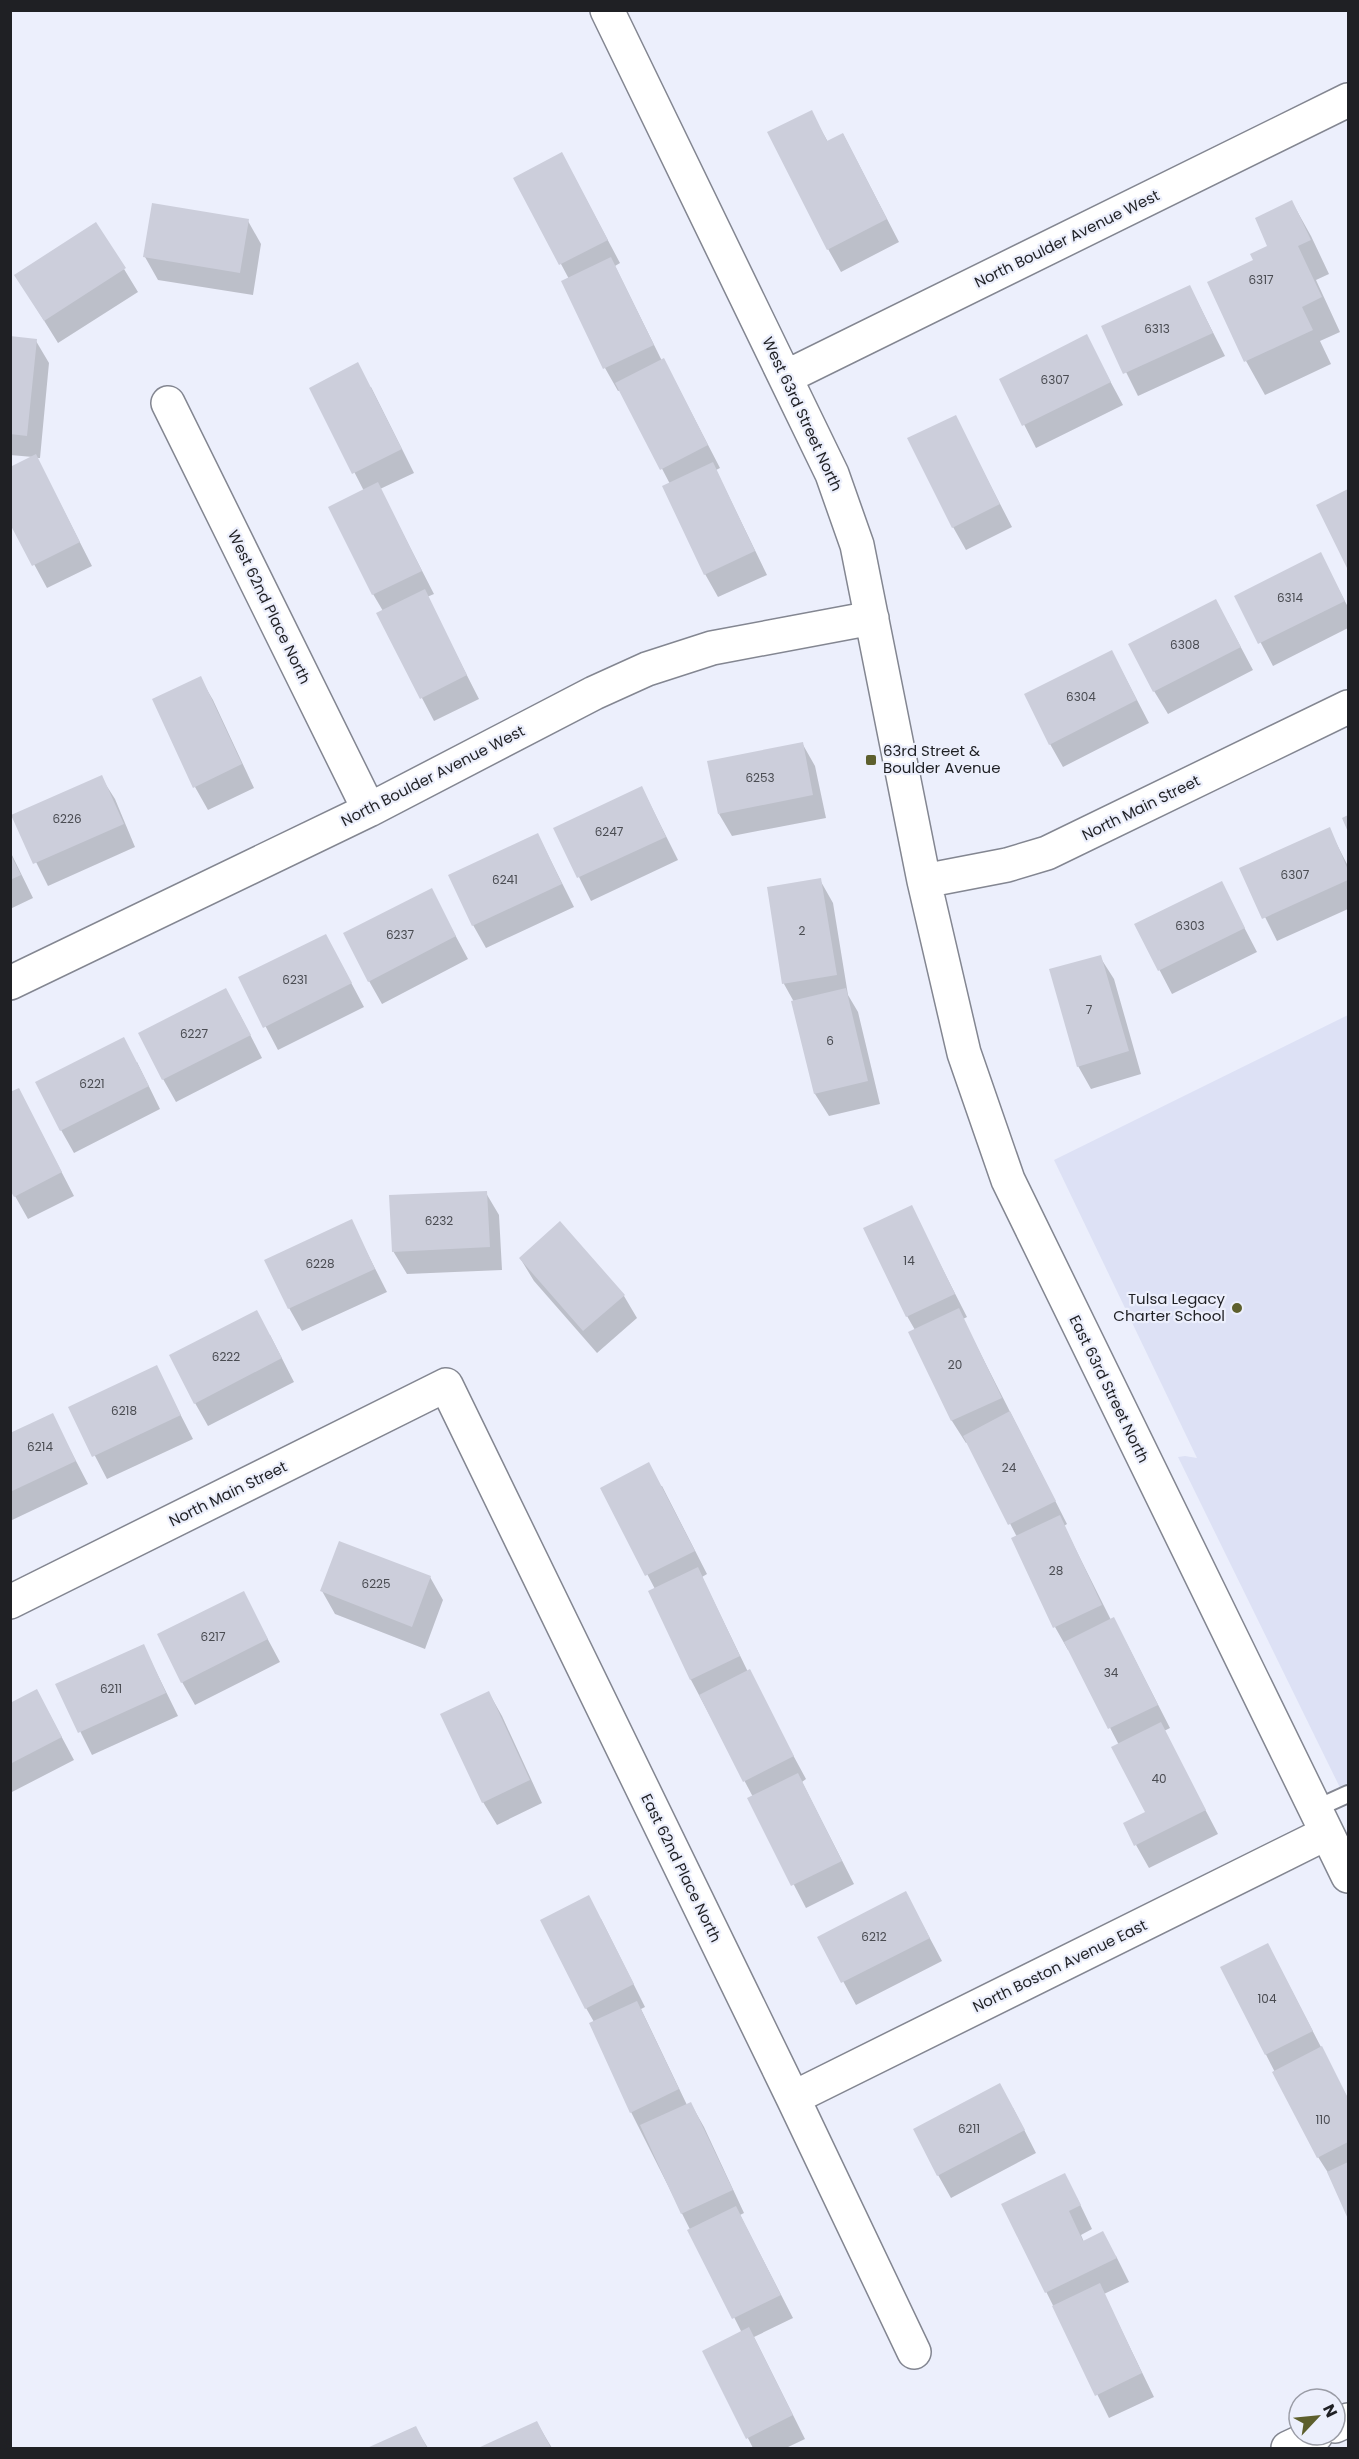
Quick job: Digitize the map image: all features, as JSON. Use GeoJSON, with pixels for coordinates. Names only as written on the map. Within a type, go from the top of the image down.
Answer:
{"type":"FeatureCollection","features":[{"type":"Feature","properties":{"kind":"street","name":"West 63rd Street North"},"geometry":{"type":"LineString","coordinates":[[607,10],[836,484],[857,545],[924,881]]}},
{"type":"Feature","properties":{"kind":"street","name":"North Boulder Avenue West"},"geometry":{"type":"LineString","coordinates":[[786,377],[1348,100]]}},
{"type":"Feature","properties":{"kind":"street","name":"West 62nd Place North"},"geometry":{"type":"LineString","coordinates":[[168,403],[369,810]]}},
{"type":"Feature","properties":{"kind":"street","name":"North Boulder Avenue West"},"geometry":{"type":"LineString","coordinates":[[10,983],[369,810],[594,693],[647,669],[712,648],[872,618]]}},
{"type":"Feature","properties":{"kind":"street","name":"North Main Street"},"geometry":{"type":"LineString","coordinates":[[924,881],[1007,865],[1047,852],[1348,707]]}},
{"type":"Feature","properties":{"kind":"street","name":"East 63rd Street North"},"geometry":{"type":"LineString","coordinates":[[924,881],[964,1053],[1008,1180],[1348,1876]]}},
{"type":"Feature","properties":{"kind":"street","name":"North Main Street"},"geometry":{"type":"LineString","coordinates":[[10,1602],[446,1385]]}},
{"type":"Feature","properties":{"kind":"street","name":"East 62nd Place North"},"geometry":{"type":"LineString","coordinates":[[446,1385],[914,2352]]}},
{"type":"Feature","properties":{"kind":"street","name":"North Boston Avenue East"},"geometry":{"type":"LineString","coordinates":[[793,2098],[1321,1821]]}},
{"type":"Feature","properties":{"kind":"lane"},"geometry":{"type":"LineString","coordinates":[[1321,1821],[1348,1794]]}},
{"type":"Feature","properties":{"kind":"shaded area","name":"Tulsa Legacy Charter School"},"geometry":{"type":"Polygon","coordinates":[[[1348,1015],[1348,1804],[1178,1457],[1197,1458],[1054,1160],[1348,1015]]]}},
{"type":"Feature","properties":{"kind":"building"},"geometry":{"type":"Polygon","coordinates":[[[812,110],[827,141],[843,133],[887,219],[827,250],[767,132],[812,110]]]}},
{"type":"Feature","properties":{"kind":"building"},"geometry":{"type":"Polygon","coordinates":[[[562,152],[608,240],[559,265],[513,178],[562,152]]]}},
{"type":"Feature","properties":{"kind":"building"},"geometry":{"type":"Polygon","coordinates":[[[1292,200],[1311,240],[1298,246],[1322,297],[1302,307],[1313,330],[1244,362],[1207,282],[1253,260],[1250,254],[1267,246],[1255,218],[1292,200]]]}},
{"type":"Feature","properties":{"kind":"building"},"geometry":{"type":"Polygon","coordinates":[[[152,203],[249,219],[240,273],[143,257],[152,203]]]}},
{"type":"Feature","properties":{"kind":"building"},"geometry":{"type":"Polygon","coordinates":[[[96,222],[126,268],[44,321],[14,275],[96,222]]]}},
{"type":"Feature","properties":{"kind":"building"},"geometry":{"type":"Polygon","coordinates":[[[611,257],[654,345],[603,369],[561,281],[611,257]]]}},
{"type":"Feature","properties":{"kind":"building"},"geometry":{"type":"Polygon","coordinates":[[[1190,285],[1213,333],[1123,374],[1101,326],[1190,285]]]}},
{"type":"Feature","properties":{"kind":"building"},"geometry":{"type":"Polygon","coordinates":[[[1087,334],[1111,382],[1022,426],[999,379],[1087,334]]]}},
{"type":"Feature","properties":{"kind":"building"},"geometry":{"type":"Polygon","coordinates":[[[10,336],[37,339],[27,436],[10,434],[10,336]]]}},
{"type":"Feature","properties":{"kind":"building"},"geometry":{"type":"Polygon","coordinates":[[[664,358],[708,445],[660,470],[615,383],[664,358]]]}},
{"type":"Feature","properties":{"kind":"building"},"geometry":{"type":"Polygon","coordinates":[[[358,362],[402,449],[352,474],[309,388],[358,362]]]}},
{"type":"Feature","properties":{"kind":"building"},"geometry":{"type":"Polygon","coordinates":[[[956,415],[1000,504],[952,528],[907,438],[956,415]]]}},
{"type":"Feature","properties":{"kind":"building"},"geometry":{"type":"Polygon","coordinates":[[[36,454],[80,542],[32,566],[10,524],[10,467],[36,454]]]}},
{"type":"Feature","properties":{"kind":"building"},"geometry":{"type":"Polygon","coordinates":[[[713,462],[755,551],[704,575],[662,486],[713,462]]]}},
{"type":"Feature","properties":{"kind":"building"},"geometry":{"type":"Polygon","coordinates":[[[378,482],[422,571],[372,595],[328,507],[378,482]]]}},
{"type":"Feature","properties":{"kind":"building"},"geometry":{"type":"Polygon","coordinates":[[[1348,489],[1348,570],[1316,505],[1348,489]]]}},
{"type":"Feature","properties":{"kind":"building"},"geometry":{"type":"Polygon","coordinates":[[[1321,552],[1345,601],[1258,644],[1234,596],[1321,552]]]}},
{"type":"Feature","properties":{"kind":"building"},"geometry":{"type":"Polygon","coordinates":[[[425,589],[467,675],[420,699],[376,613],[425,589]]]}},
{"type":"Feature","properties":{"kind":"building"},"geometry":{"type":"Polygon","coordinates":[[[1216,599],[1241,647],[1153,692],[1128,644],[1216,599]]]}},
{"type":"Feature","properties":{"kind":"building"},"geometry":{"type":"Polygon","coordinates":[[[1112,650],[1137,700],[1049,745],[1024,694],[1112,650]]]}},
{"type":"Feature","properties":{"kind":"building"},"geometry":{"type":"Polygon","coordinates":[[[201,676],[242,764],[193,788],[152,699],[201,676]]]}},
{"type":"Feature","properties":{"kind":"building"},"geometry":{"type":"Polygon","coordinates":[[[803,742],[813,795],[718,814],[707,761],[803,742]]]}},
{"type":"Feature","properties":{"kind":"building"},"geometry":{"type":"Polygon","coordinates":[[[102,775],[124,824],[33,864],[11,815],[102,775]]]}},
{"type":"Feature","properties":{"kind":"building"},"geometry":{"type":"Polygon","coordinates":[[[642,786],[666,837],[577,878],[553,828],[642,786]]]}},
{"type":"Feature","properties":{"kind":"building"},"geometry":{"type":"Polygon","coordinates":[[[1348,815],[1348,832],[1342,818],[1348,815]]]}},
{"type":"Feature","properties":{"kind":"building"},"geometry":{"type":"Polygon","coordinates":[[[1330,827],[1348,870],[1348,880],[1262,919],[1239,868],[1330,827]]]}},
{"type":"Feature","properties":{"kind":"building"},"geometry":{"type":"Polygon","coordinates":[[[538,833],[562,884],[472,926],[448,875],[538,833]]]}},
{"type":"Feature","properties":{"kind":"building"},"geometry":{"type":"Polygon","coordinates":[[[10,853],[21,875],[10,880],[10,853]]]}},
{"type":"Feature","properties":{"kind":"building"},"geometry":{"type":"Polygon","coordinates":[[[821,878],[837,975],[782,984],[767,887],[821,878]]]}},
{"type":"Feature","properties":{"kind":"building"},"geometry":{"type":"Polygon","coordinates":[[[1222,881],[1245,928],[1158,971],[1134,924],[1222,881]]]}},
{"type":"Feature","properties":{"kind":"building"},"geometry":{"type":"Polygon","coordinates":[[[432,888],[456,936],[368,982],[343,933],[432,888]]]}},
{"type":"Feature","properties":{"kind":"building"},"geometry":{"type":"Polygon","coordinates":[[[326,934],[352,983],[263,1028],[238,977],[326,934]]]}},
{"type":"Feature","properties":{"kind":"building"},"geometry":{"type":"Polygon","coordinates":[[[1101,955],[1129,1051],[1077,1067],[1049,969],[1101,955]]]}},
{"type":"Feature","properties":{"kind":"building"},"geometry":{"type":"Polygon","coordinates":[[[226,988],[251,1035],[162,1080],[138,1033],[226,988]]]}},
{"type":"Feature","properties":{"kind":"building"},"geometry":{"type":"Polygon","coordinates":[[[846,988],[868,1081],[814,1094],[791,1001],[846,988]]]}},
{"type":"Feature","properties":{"kind":"building"},"geometry":{"type":"Polygon","coordinates":[[[124,1037],[149,1086],[60,1131],[35,1082],[124,1037]]]}},
{"type":"Feature","properties":{"kind":"building"},"geometry":{"type":"Polygon","coordinates":[[[19,1088],[62,1172],[14,1197],[10,1190],[10,1092],[19,1088]]]}},
{"type":"Feature","properties":{"kind":"building"},"geometry":{"type":"Polygon","coordinates":[[[487,1191],[490,1247],[392,1252],[389,1195],[487,1191]]]}},
{"type":"Feature","properties":{"kind":"building"},"geometry":{"type":"Polygon","coordinates":[[[912,1205],[955,1294],[906,1317],[863,1228],[912,1205]]]}},
{"type":"Feature","properties":{"kind":"building"},"geometry":{"type":"Polygon","coordinates":[[[352,1219],[375,1269],[288,1309],[264,1260],[352,1219]]]}},
{"type":"Feature","properties":{"kind":"building"},"geometry":{"type":"Polygon","coordinates":[[[560,1221],[625,1295],[583,1331],[519,1258],[560,1221]]]}},
{"type":"Feature","properties":{"kind":"building"},"geometry":{"type":"Polygon","coordinates":[[[959,1308],[1002,1398],[951,1421],[908,1332],[959,1308]]]}},
{"type":"Feature","properties":{"kind":"building"},"geometry":{"type":"Polygon","coordinates":[[[257,1310],[282,1358],[194,1404],[169,1355],[257,1310]]]}},
{"type":"Feature","properties":{"kind":"building"},"geometry":{"type":"Polygon","coordinates":[[[157,1365],[181,1415],[92,1457],[68,1407],[157,1365]]]}},
{"type":"Feature","properties":{"kind":"building"},"geometry":{"type":"Polygon","coordinates":[[[1010,1411],[1056,1501],[1008,1525],[963,1436],[1010,1411]]]}},
{"type":"Feature","properties":{"kind":"building"},"geometry":{"type":"Polygon","coordinates":[[[53,1413],[76,1461],[10,1492],[10,1433],[53,1413]]]}},
{"type":"Feature","properties":{"kind":"building"},"geometry":{"type":"Polygon","coordinates":[[[649,1462],[695,1551],[645,1576],[600,1488],[649,1462]]]}},
{"type":"Feature","properties":{"kind":"building"},"geometry":{"type":"Polygon","coordinates":[[[1060,1515],[1102,1605],[1053,1628],[1011,1538],[1060,1515]]]}},
{"type":"Feature","properties":{"kind":"building"},"geometry":{"type":"Polygon","coordinates":[[[339,1541],[431,1576],[412,1627],[320,1591],[339,1541]]]}},
{"type":"Feature","properties":{"kind":"building"},"geometry":{"type":"Polygon","coordinates":[[[698,1567],[740,1656],[690,1680],[648,1591],[698,1567]]]}},
{"type":"Feature","properties":{"kind":"building"},"geometry":{"type":"Polygon","coordinates":[[[244,1591],[268,1639],[181,1683],[157,1634],[244,1591]]]}},
{"type":"Feature","properties":{"kind":"building"},"geometry":{"type":"Polygon","coordinates":[[[1114,1617],[1158,1705],[1108,1729],[1064,1642],[1114,1617]]]}},
{"type":"Feature","properties":{"kind":"building"},"geometry":{"type":"Polygon","coordinates":[[[144,1644],[166,1693],[78,1733],[55,1684],[144,1644]]]}},
{"type":"Feature","properties":{"kind":"building"},"geometry":{"type":"Polygon","coordinates":[[[750,1669],[794,1756],[743,1782],[699,1695],[750,1669]]]}},
{"type":"Feature","properties":{"kind":"building"},"geometry":{"type":"Polygon","coordinates":[[[37,1689],[62,1737],[10,1764],[10,1703],[37,1689]]]}},
{"type":"Feature","properties":{"kind":"building"},"geometry":{"type":"Polygon","coordinates":[[[489,1691],[530,1780],[482,1803],[440,1714],[489,1691]]]}},
{"type":"Feature","properties":{"kind":"building"},"geometry":{"type":"Polygon","coordinates":[[[1161,1722],[1206,1810],[1134,1846],[1123,1823],[1145,1812],[1111,1747],[1161,1722]]]}},
{"type":"Feature","properties":{"kind":"building"},"geometry":{"type":"Polygon","coordinates":[[[798,1773],[842,1861],[791,1886],[747,1798],[798,1773]]]}},
{"type":"Feature","properties":{"kind":"building"},"geometry":{"type":"Polygon","coordinates":[[[906,1891],[930,1938],[841,1983],[817,1937],[906,1891]]]}},
{"type":"Feature","properties":{"kind":"building"},"geometry":{"type":"Polygon","coordinates":[[[589,1895],[634,1984],[585,2009],[540,1920],[589,1895]]]}},
{"type":"Feature","properties":{"kind":"building"},"geometry":{"type":"Polygon","coordinates":[[[1268,1943],[1313,2031],[1265,2055],[1220,1967],[1268,1943]]]}},
{"type":"Feature","properties":{"kind":"building"},"geometry":{"type":"Polygon","coordinates":[[[637,2001],[679,2089],[630,2113],[589,2023],[637,2001]]]}},
{"type":"Feature","properties":{"kind":"building"},"geometry":{"type":"Polygon","coordinates":[[[1322,2046],[1348,2098],[1348,2142],[1317,2158],[1272,2072],[1322,2046]]]}},
{"type":"Feature","properties":{"kind":"building"},"geometry":{"type":"Polygon","coordinates":[[[1000,2083],[1025,2130],[937,2176],[913,2129],[1000,2083]]]}},
{"type":"Feature","properties":{"kind":"building"},"geometry":{"type":"Polygon","coordinates":[[[691,2102],[733,2190],[681,2214],[640,2125],[691,2102]]]}},
{"type":"Feature","properties":{"kind":"building"},"geometry":{"type":"Polygon","coordinates":[[[1348,2162],[1348,2219],[1327,2172],[1348,2162]]]}},
{"type":"Feature","properties":{"kind":"building"},"geometry":{"type":"Polygon","coordinates":[[[1065,2173],[1081,2205],[1069,2211],[1083,2241],[1103,2231],[1117,2258],[1045,2293],[1001,2204],[1065,2173]]]}},
{"type":"Feature","properties":{"kind":"building"},"geometry":{"type":"Polygon","coordinates":[[[736,2206],[781,2295],[732,2319],[687,2230],[736,2206]]]}},
{"type":"Feature","properties":{"kind":"building"},"geometry":{"type":"Polygon","coordinates":[[[1100,2283],[1142,2373],[1095,2396],[1052,2306],[1100,2283]]]}},
{"type":"Feature","properties":{"kind":"building"},"geometry":{"type":"Polygon","coordinates":[[[749,2327],[793,2415],[746,2439],[702,2351],[749,2327]]]}},
{"type":"Feature","properties":{"kind":"building"},"geometry":{"type":"Polygon","coordinates":[[[537,2421],[551,2448],[478,2448],[537,2421]]]}},
{"type":"Feature","properties":{"kind":"building"},"geometry":{"type":"Polygon","coordinates":[[[416,2426],[427,2448],[367,2448],[416,2426]]]}},
{"type":"Feature","properties":{"kind":"place","name":"63rd Street & Boulder Avenue"},"geometry":{"type":"Point","coordinates":[871,760]}},
{"type":"Feature","properties":{"kind":"place","name":"Tulsa Legacy Charter School"},"geometry":{"type":"Point","coordinates":[1237,1308]}}]}
